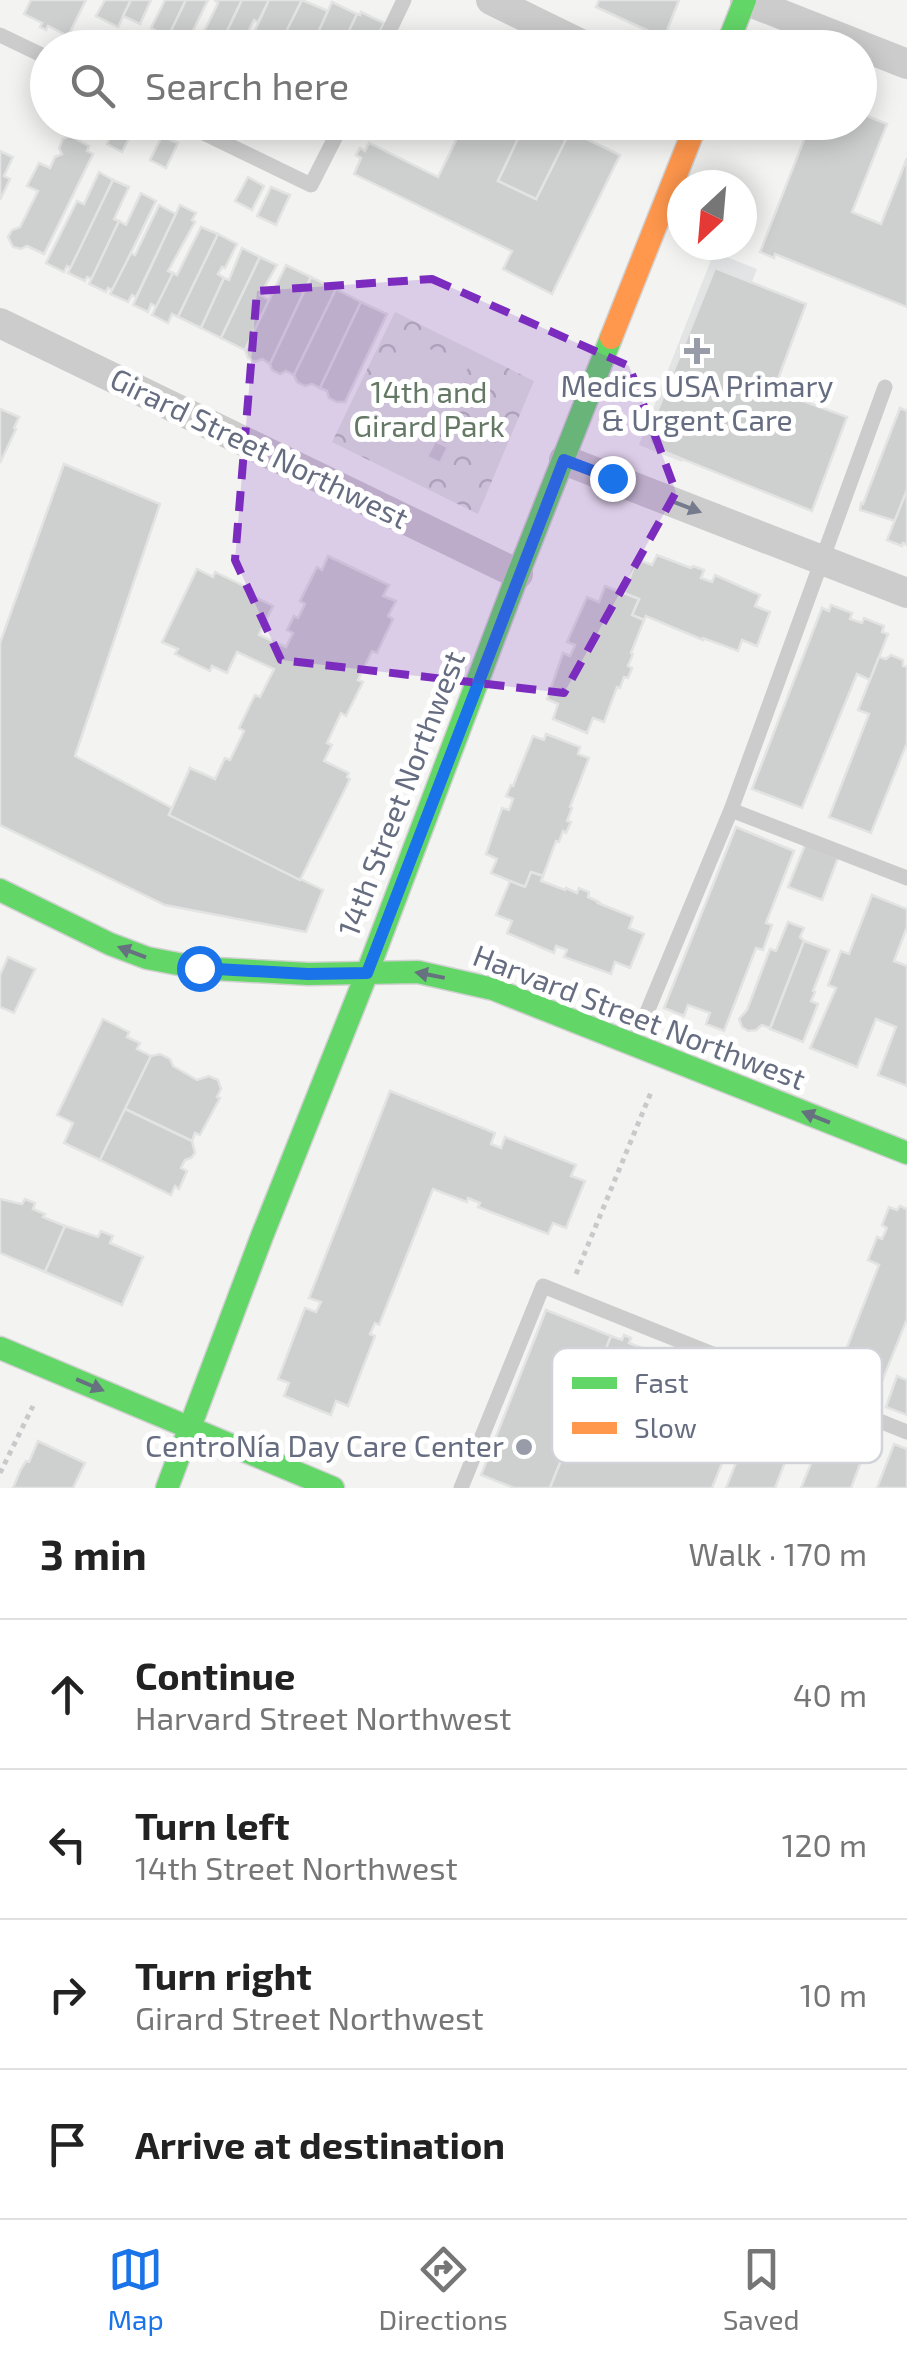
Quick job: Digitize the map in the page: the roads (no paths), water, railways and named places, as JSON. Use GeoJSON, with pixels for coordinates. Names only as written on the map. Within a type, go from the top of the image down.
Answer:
{"type":"FeatureCollection","features":[{"type":"Feature","properties":{"kind":"main road"},"geometry":{"type":"LineString","coordinates":[[733,30],[745,0]]}},
{"type":"Feature","properties":{"kind":"main road","name":"14th Street Northwest"},"geometry":{"type":"LineString","coordinates":[[167,1488],[689,140]]}},
{"type":"Feature","properties":{"kind":"main road","name":"Harvard Street Northwest"},"geometry":{"type":"LineString","coordinates":[[0,890],[146,958],[199,968],[308,974],[418,972],[493,989],[907,1152]]}},
{"type":"Feature","properties":{"kind":"main road"},"geometry":{"type":"LineString","coordinates":[[0,1348],[333,1488]]}},
{"type":"Feature","properties":{"kind":"street"},"geometry":{"type":"LineString","coordinates":[[491,0],[552,30]]}},
{"type":"Feature","properties":{"kind":"street"},"geometry":{"type":"LineString","coordinates":[[745,0],[821,30]]}},
{"type":"Feature","properties":{"kind":"street"},"geometry":{"type":"LineString","coordinates":[[877,52],[907,64]]}},
{"type":"Feature","properties":{"kind":"street","name":"Girard Street Northwest"},"geometry":{"type":"LineString","coordinates":[[0,323],[518,574]]}},
{"type":"Feature","properties":{"kind":"street"},"geometry":{"type":"LineString","coordinates":[[564,460],[907,594]]}},
{"type":"Feature","properties":{"kind":"lane"},"geometry":{"type":"LineString","coordinates":[[389,30],[404,0]]}},
{"type":"Feature","properties":{"kind":"lane"},"geometry":{"type":"LineString","coordinates":[[0,35],[30,49]]}},
{"type":"Feature","properties":{"kind":"lane"},"geometry":{"type":"LineString","coordinates":[[219,140],[311,185],[334,140]]}},
{"type":"Feature","properties":{"kind":"lane"},"geometry":{"type":"LineString","coordinates":[[634,1044],[731,810],[885,387]]}},
{"type":"Feature","properties":{"kind":"lane"},"geometry":{"type":"LineString","coordinates":[[731,810],[907,878]]}},
{"type":"Feature","properties":{"kind":"lane"},"geometry":{"type":"LineString","coordinates":[[461,1488],[544,1286],[699,1348]]}},
{"type":"Feature","properties":{"kind":"lane"},"geometry":{"type":"LineString","coordinates":[[882,1422],[907,1432]]}},
{"type":"Feature","properties":{"kind":"place","name":"Medics USA Primary & Urgent Care"},"geometry":{"type":"Point","coordinates":[697,351]}},
{"type":"Feature","properties":{"kind":"place","name":"CentroNía Day Care Center"},"geometry":{"type":"Point","coordinates":[524,1447]}},
{"type":"Feature","properties":{"kind":"park label","name":"14th and Girard Park"},"geometry":{"type":"Point","coordinates":[429,410]}}]}
